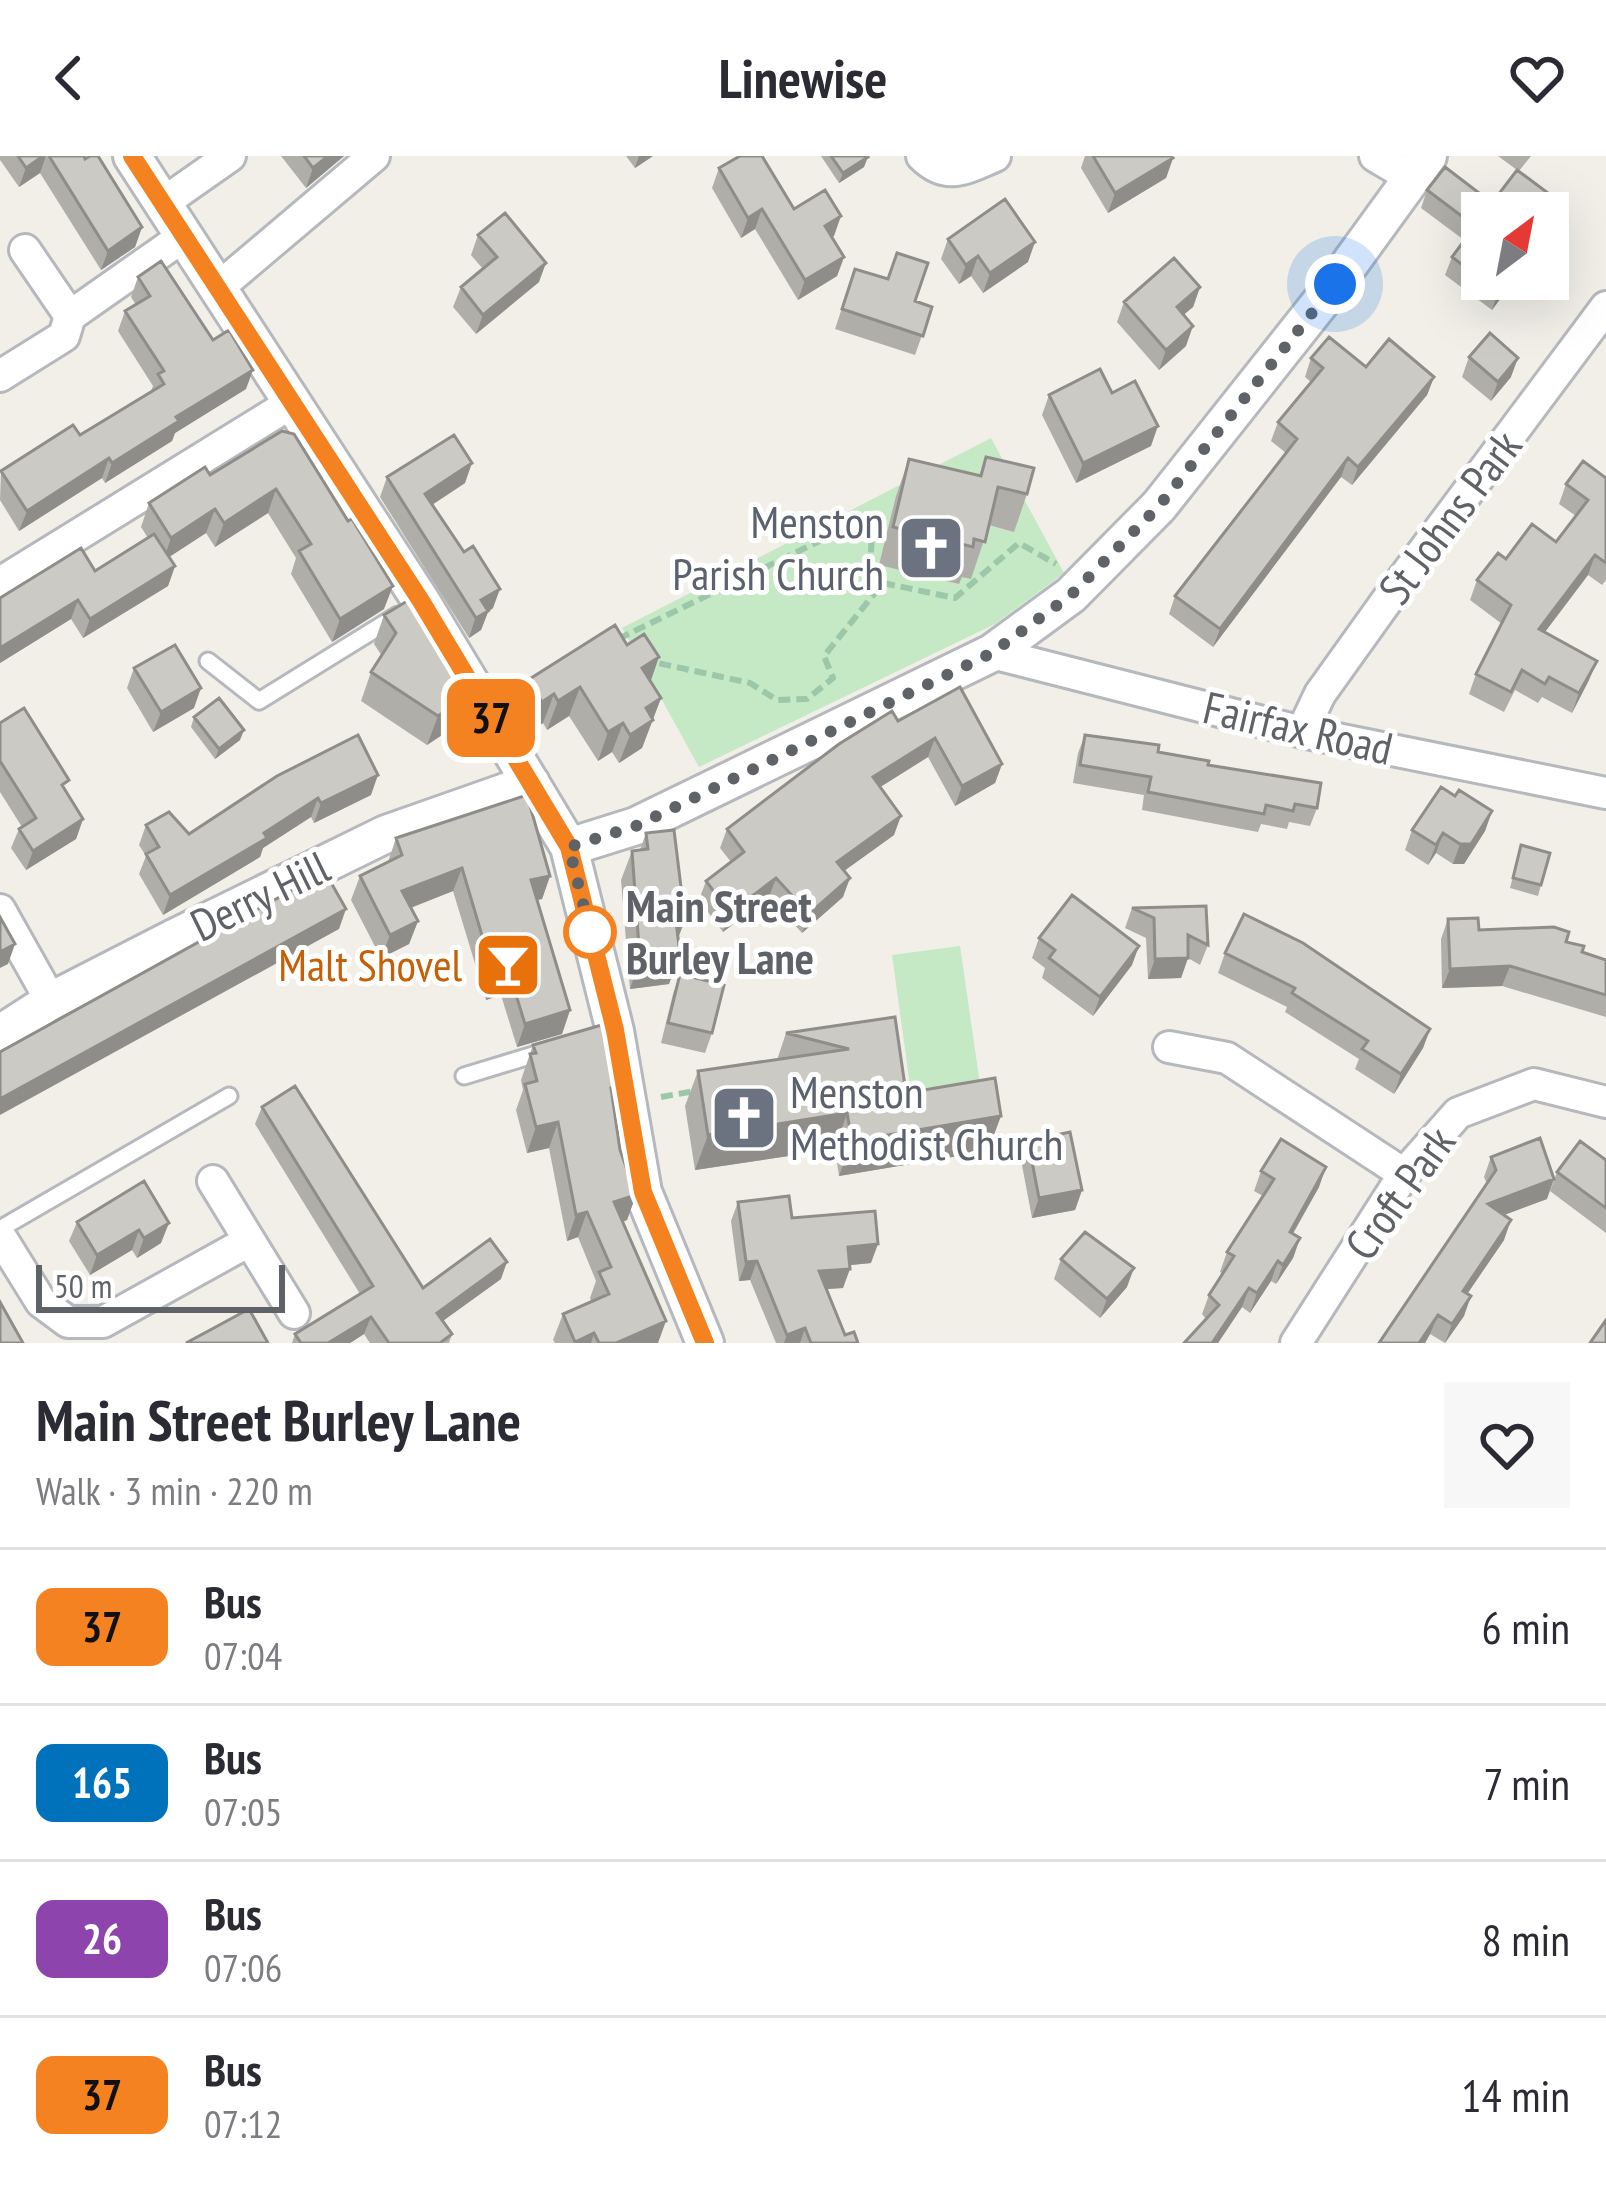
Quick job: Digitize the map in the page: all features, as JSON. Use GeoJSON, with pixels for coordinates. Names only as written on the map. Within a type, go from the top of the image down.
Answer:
{"type":"FeatureCollection","features":[{"type":"Feature","properties":{"kind":"street"},"geometry":{"type":"LineString","coordinates":[[132,156],[421,601],[569,847],[603,1034],[627,1102],[643,1192],[705,1343]]}},
{"type":"Feature","properties":{"kind":"street"},"geometry":{"type":"LineString","coordinates":[[163,203],[230,156]]}},
{"type":"Feature","properties":{"kind":"street"},"geometry":{"type":"LineString","coordinates":[[218,288],[374,156]]}},
{"type":"Feature","properties":{"kind":"street"},"geometry":{"type":"LineString","coordinates":[[922,156],[940,172],[952,173],[995,156]]}},
{"type":"Feature","properties":{"kind":"street"},"geometry":{"type":"LineString","coordinates":[[569,847],[636,826],[992,653],[1085,580],[1159,506],[1421,168],[1375,156]]}},
{"type":"Feature","properties":{"kind":"street"},"geometry":{"type":"LineString","coordinates":[[0,376],[64,336],[70,316],[184,236]]}},
{"type":"Feature","properties":{"kind":"street"},"geometry":{"type":"LineString","coordinates":[[25,250],[70,316]]}},
{"type":"Feature","properties":{"kind":"street","name":"St Johns Park"},"geometry":{"type":"LineString","coordinates":[[1302,732],[1320,694],[1356,643],[1606,307]]}},
{"type":"Feature","properties":{"kind":"street"},"geometry":{"type":"LineString","coordinates":[[0,583],[292,402]]}},
{"type":"Feature","properties":{"kind":"street","name":"Fairfax Road"},"geometry":{"type":"LineString","coordinates":[[992,653],[1302,732],[1606,793]]}},
{"type":"Feature","properties":{"kind":"street","name":"Derry Hill"},"geometry":{"type":"LineString","coordinates":[[0,1034],[51,1001],[386,834],[531,783]]}},
{"type":"Feature","properties":{"kind":"street"},"geometry":{"type":"LineString","coordinates":[[0,910],[51,1001]]}},
{"type":"Feature","properties":{"kind":"street"},"geometry":{"type":"LineString","coordinates":[[1169,1047],[1227,1058],[1404,1174]]}},
{"type":"Feature","properties":{"kind":"street","name":"Croft Park"},"geometry":{"type":"LineString","coordinates":[[1296,1343],[1404,1174],[1458,1113],[1534,1084],[1606,1102]]}},
{"type":"Feature","properties":{"kind":"street"},"geometry":{"type":"LineString","coordinates":[[213,1180],[294,1313]]}},
{"type":"Feature","properties":{"kind":"street"},"geometry":{"type":"LineString","coordinates":[[0,1232],[41,1302],[68,1322],[103,1322],[249,1241]]}},
{"type":"Feature","properties":{"kind":"lane"},"geometry":{"type":"LineString","coordinates":[[208,662],[260,701],[421,601]]}},
{"type":"Feature","properties":{"kind":"lane"},"geometry":{"type":"LineString","coordinates":[[464,1076],[569,1044]]}},
{"type":"Feature","properties":{"kind":"lane"},"geometry":{"type":"LineString","coordinates":[[0,1232],[229,1096]]}},
{"type":"Feature","properties":{"kind":"path"},"geometry":{"type":"LineString","coordinates":[[617,639],[844,529],[872,532],[870,571],[883,584],[955,598],[1018,543],[1085,580]]}},
{"type":"Feature","properties":{"kind":"path"},"geometry":{"type":"LineString","coordinates":[[640,659],[750,683],[778,700],[807,698],[832,678],[824,656],[883,584]]}},
{"type":"Feature","properties":{"kind":"path"},"geometry":{"type":"LineString","coordinates":[[627,1102],[712,1089]]}},
{"type":"Feature","properties":{"kind":"green space"},"geometry":{"type":"Polygon","coordinates":[[[991,438],[1064,573],[995,624],[699,767],[622,628],[991,438]]]}},
{"type":"Feature","properties":{"kind":"green space"},"geometry":{"type":"Polygon","coordinates":[[[960,946],[981,1091],[912,1100],[892,955],[960,946]]]}},
{"type":"Feature","properties":{"kind":"building"},"geometry":{"type":"Polygon","coordinates":[[[18,156],[43,156],[26,168],[18,156]]]}},
{"type":"Feature","properties":{"kind":"building"},"geometry":{"type":"Polygon","coordinates":[[[49,156],[98,156],[142,227],[108,251],[49,156]]]}},
{"type":"Feature","properties":{"kind":"building"},"geometry":{"type":"Polygon","coordinates":[[[304,156],[328,156],[313,168],[304,156]]]}},
{"type":"Feature","properties":{"kind":"building"},"geometry":{"type":"Polygon","coordinates":[[[740,156],[762,156],[794,209],[825,190],[841,216],[825,226],[844,257],[805,280],[762,209],[748,218],[719,168],[740,156]]]}},
{"type":"Feature","properties":{"kind":"building"},"geometry":{"type":"Polygon","coordinates":[[[831,156],[867,156],[868,157],[843,173],[831,156]]]}},
{"type":"Feature","properties":{"kind":"building"},"geometry":{"type":"Polygon","coordinates":[[[1093,156],[1171,156],[1173,158],[1115,193],[1093,156]]]}},
{"type":"Feature","properties":{"kind":"building"},"geometry":{"type":"Polygon","coordinates":[[[1445,167],[1478,192],[1461,192],[1461,216],[1427,190],[1445,167]]]}},
{"type":"Feature","properties":{"kind":"building"},"geometry":{"type":"Polygon","coordinates":[[[1517,170],[1547,192],[1500,192],[1517,170]]]}},
{"type":"Feature","properties":{"kind":"building"},"geometry":{"type":"Polygon","coordinates":[[[1005,199],[1035,242],[990,273],[978,256],[966,265],[948,239],[1005,199]]]}},
{"type":"Feature","properties":{"kind":"building"},"geometry":{"type":"Polygon","coordinates":[[[505,213],[546,263],[483,315],[461,287],[497,257],[478,235],[505,213]]]}},
{"type":"Feature","properties":{"kind":"building"},"geometry":{"type":"Polygon","coordinates":[[[897,253],[928,263],[915,301],[932,307],[923,336],[842,309],[855,269],[888,279],[897,253]]]}},
{"type":"Feature","properties":{"kind":"building"},"geometry":{"type":"Polygon","coordinates":[[[1174,258],[1200,287],[1177,307],[1193,326],[1166,350],[1124,302],[1174,258]]]}},
{"type":"Feature","properties":{"kind":"building"},"geometry":{"type":"Polygon","coordinates":[[[161,261],[213,340],[229,330],[253,370],[112,463],[109,458],[27,511],[1,471],[73,425],[80,435],[164,384],[158,374],[164,371],[125,311],[150,296],[138,277],[161,261]]]}},
{"type":"Feature","properties":{"kind":"building"},"geometry":{"type":"Polygon","coordinates":[[[1490,333],[1518,358],[1498,382],[1469,357],[1490,333]]]}},
{"type":"Feature","properties":{"kind":"building"},"geometry":{"type":"Polygon","coordinates":[[[1329,337],[1366,367],[1389,339],[1434,377],[1358,467],[1348,458],[1220,629],[1175,596],[1297,439],[1278,422],[1323,368],[1311,358],[1329,337]]]}},
{"type":"Feature","properties":{"kind":"building"},"geometry":{"type":"Polygon","coordinates":[[[1100,369],[1112,393],[1135,381],[1158,426],[1083,463],[1049,395],[1100,369]]]}},
{"type":"Feature","properties":{"kind":"building"},"geometry":{"type":"Polygon","coordinates":[[[282,431],[294,434],[393,586],[340,619],[299,551],[311,544],[276,489],[224,523],[215,509],[171,538],[149,503],[205,467],[210,475],[282,431]]]}},
{"type":"Feature","properties":{"kind":"building"},"geometry":{"type":"Polygon","coordinates":[[[454,435],[472,463],[425,494],[464,552],[473,546],[500,589],[481,600],[488,611],[476,618],[387,477],[454,435]]]}},
{"type":"Feature","properties":{"kind":"building"},"geometry":{"type":"Polygon","coordinates":[[[986,457],[1034,468],[1027,494],[998,487],[985,542],[974,539],[973,547],[893,527],[909,459],[981,476],[986,457]]]}},
{"type":"Feature","properties":{"kind":"building"},"geometry":{"type":"Polygon","coordinates":[[[1583,461],[1606,478],[1606,563],[1595,555],[1539,629],[1597,661],[1579,693],[1549,677],[1545,684],[1522,670],[1511,692],[1476,674],[1511,605],[1477,580],[1498,553],[1506,559],[1532,524],[1556,542],[1588,500],[1566,484],[1583,461]]]}},
{"type":"Feature","properties":{"kind":"building"},"geometry":{"type":"Polygon","coordinates":[[[154,534],[175,566],[90,619],[78,600],[0,648],[0,598],[81,548],[95,571],[154,534]]]}},
{"type":"Feature","properties":{"kind":"building"},"geometry":{"type":"Polygon","coordinates":[[[419,594],[476,690],[438,716],[371,672],[396,633],[384,615],[419,594]]]}},
{"type":"Feature","properties":{"kind":"building"},"geometry":{"type":"Polygon","coordinates":[[[615,625],[627,645],[644,634],[659,657],[642,668],[661,698],[646,708],[653,720],[630,735],[623,723],[608,732],[580,687],[558,701],[554,694],[542,702],[528,680],[615,625]]]}},
{"type":"Feature","properties":{"kind":"building"},"geometry":{"type":"Polygon","coordinates":[[[175,645],[201,688],[161,712],[134,668],[175,645]]]}},
{"type":"Feature","properties":{"kind":"building"},"geometry":{"type":"Polygon","coordinates":[[[960,687],[1002,764],[962,786],[935,738],[873,777],[901,816],[837,862],[850,878],[809,914],[776,878],[730,913],[706,881],[744,852],[727,829],[839,744],[892,711],[898,721],[960,687]]]}},
{"type":"Feature","properties":{"kind":"building"},"geometry":{"type":"Polygon","coordinates":[[[219,698],[244,730],[219,749],[194,717],[219,698]]]}},
{"type":"Feature","properties":{"kind":"building"},"geometry":{"type":"Polygon","coordinates":[[[24,708],[69,780],[62,785],[83,819],[33,851],[19,829],[36,818],[0,761],[0,723],[24,708]]]}},
{"type":"Feature","properties":{"kind":"building"},"geometry":{"type":"Polygon","coordinates":[[[358,735],[378,775],[321,803],[318,798],[264,833],[267,838],[170,895],[146,854],[159,847],[146,825],[169,812],[189,834],[277,776],[358,735]]]}},
{"type":"Feature","properties":{"kind":"building"},"geometry":{"type":"Polygon","coordinates":[[[1085,735],[1159,745],[1158,752],[1209,761],[1208,765],[1321,783],[1317,808],[1295,804],[1293,811],[1266,805],[1264,814],[1148,792],[1151,777],[1080,765],[1085,735]]]}},
{"type":"Feature","properties":{"kind":"building"},"geometry":{"type":"Polygon","coordinates":[[[1441,787],[1455,796],[1459,790],[1492,811],[1471,844],[1460,844],[1443,833],[1436,845],[1412,830],[1441,787]]]}},
{"type":"Feature","properties":{"kind":"building"},"geometry":{"type":"Polygon","coordinates":[[[527,795],[550,876],[531,880],[570,1010],[525,1024],[509,972],[494,976],[462,868],[402,891],[418,921],[390,935],[360,876],[402,855],[396,838],[527,795]]]}},
{"type":"Feature","properties":{"kind":"building"},"geometry":{"type":"Polygon","coordinates":[[[674,830],[685,920],[676,921],[680,955],[640,960],[632,851],[648,849],[646,833],[674,830]]]}},
{"type":"Feature","properties":{"kind":"building"},"geometry":{"type":"Polygon","coordinates":[[[1521,845],[1550,853],[1541,885],[1513,878],[1521,845]]]}},
{"type":"Feature","properties":{"kind":"building"},"geometry":{"type":"Polygon","coordinates":[[[325,872],[346,909],[0,1099],[0,1052],[325,872]]]}},
{"type":"Feature","properties":{"kind":"building"},"geometry":{"type":"Polygon","coordinates":[[[1072,895],[1139,946],[1100,997],[1049,958],[1055,950],[1039,938],[1072,895]]]}},
{"type":"Feature","properties":{"kind":"building"},"geometry":{"type":"Polygon","coordinates":[[[1206,906],[1208,945],[1188,935],[1188,958],[1155,959],[1154,918],[1132,908],[1206,906]]]}},
{"type":"Feature","properties":{"kind":"building"},"geometry":{"type":"Polygon","coordinates":[[[1244,914],[1303,943],[1430,1029],[1401,1074],[1362,1049],[1368,1041],[1292,993],[1295,988],[1225,953],[1244,914]]]}},
{"type":"Feature","properties":{"kind":"building"},"geometry":{"type":"Polygon","coordinates":[[[0,917],[15,944],[0,952],[0,917]]]}},
{"type":"Feature","properties":{"kind":"building"},"geometry":{"type":"Polygon","coordinates":[[[1478,918],[1479,930],[1554,927],[1569,932],[1566,942],[1584,946],[1582,952],[1606,960],[1606,995],[1510,966],[1450,969],[1448,919],[1478,918]]]}},
{"type":"Feature","properties":{"kind":"building"},"geometry":{"type":"Polygon","coordinates":[[[680,974],[724,985],[712,1033],[668,1023],[680,974]]]}},
{"type":"Feature","properties":{"kind":"building"},"geometry":{"type":"Polygon","coordinates":[[[895,1017],[906,1093],[995,1078],[1001,1116],[852,1141],[847,1113],[708,1135],[698,1071],[849,1049],[786,1033],[895,1017]]]}},
{"type":"Feature","properties":{"kind":"building"},"geometry":{"type":"Polygon","coordinates":[[[605,1024],[620,1150],[636,1195],[614,1202],[666,1321],[616,1343],[599,1343],[594,1333],[575,1342],[563,1314],[609,1294],[599,1272],[611,1267],[587,1212],[576,1215],[558,1122],[536,1127],[525,1084],[537,1081],[530,1054],[536,1053],[533,1045],[605,1024]]]}},
{"type":"Feature","properties":{"kind":"building"},"geometry":{"type":"Polygon","coordinates":[[[295,1086],[423,1288],[490,1239],[507,1262],[437,1313],[452,1334],[440,1343],[389,1343],[371,1317],[328,1343],[301,1343],[295,1334],[373,1286],[262,1107],[295,1086]]]}},
{"type":"Feature","properties":{"kind":"building"},"geometry":{"type":"Polygon","coordinates":[[[1070,1132],[1082,1190],[1039,1198],[1028,1141],[1070,1132]]]}},
{"type":"Feature","properties":{"kind":"building"},"geometry":{"type":"Polygon","coordinates":[[[1540,1138],[1554,1179],[1488,1204],[1511,1220],[1463,1291],[1471,1296],[1452,1324],[1438,1315],[1419,1343],[1379,1343],[1496,1170],[1491,1157],[1540,1138]]]}},
{"type":"Feature","properties":{"kind":"building"},"geometry":{"type":"Polygon","coordinates":[[[1281,1139],[1326,1167],[1290,1232],[1300,1238],[1257,1293],[1249,1288],[1212,1343],[1184,1343],[1219,1305],[1209,1295],[1234,1256],[1227,1252],[1274,1179],[1261,1171],[1281,1139]]]}},
{"type":"Feature","properties":{"kind":"building"},"geometry":{"type":"Polygon","coordinates":[[[1580,1141],[1606,1160],[1606,1208],[1557,1172],[1580,1141]]]}},
{"type":"Feature","properties":{"kind":"building"},"geometry":{"type":"Polygon","coordinates":[[[144,1181],[169,1223],[144,1238],[139,1230],[97,1255],[77,1222],[144,1181]]]}},
{"type":"Feature","properties":{"kind":"building"},"geometry":{"type":"Polygon","coordinates":[[[789,1196],[792,1218],[875,1211],[878,1244],[848,1247],[850,1269],[819,1271],[845,1335],[854,1332],[858,1343],[811,1343],[805,1328],[787,1335],[757,1261],[746,1262],[738,1202],[789,1196]]]}},
{"type":"Feature","properties":{"kind":"building"},"geometry":{"type":"Polygon","coordinates":[[[1085,1232],[1134,1268],[1107,1299],[1061,1259],[1085,1232]]]}},
{"type":"Feature","properties":{"kind":"building"},"geometry":{"type":"Polygon","coordinates":[[[0,1302],[23,1343],[0,1343],[0,1302]]]}},
{"type":"Feature","properties":{"kind":"building"},"geometry":{"type":"Polygon","coordinates":[[[249,1309],[268,1343],[186,1343],[249,1309]]]}},
{"type":"Feature","properties":{"kind":"building"},"geometry":{"type":"Polygon","coordinates":[[[1606,1320],[1606,1343],[1590,1343],[1606,1320]]]}},
{"type":"Feature","properties":{"kind":"bus line","name":"37"},"geometry":{"type":"LineString","coordinates":[[132,156],[421,601],[569,847],[615,1030],[643,1192],[705,1343]]}},
{"type":"Feature","properties":{"kind":"place","name":"Menston Parish Church"},"geometry":{"type":"Point","coordinates":[931,548]}},
{"type":"Feature","properties":{"kind":"place","name":"Main Street Burley Lane"},"geometry":{"type":"Point","coordinates":[590,932]}},
{"type":"Feature","properties":{"kind":"place","name":"Malt Shovel"},"geometry":{"type":"Point","coordinates":[508,965]}},
{"type":"Feature","properties":{"kind":"place","name":"Menston Methodist Church"},"geometry":{"type":"Point","coordinates":[744,1118]}},
{"type":"Feature","properties":{"kind":"route"},"geometry":{"type":"LineString","coordinates":[[590,932],[592,939],[569,847],[636,826],[992,653],[1071,595],[1159,506],[1335,284]]}}]}
